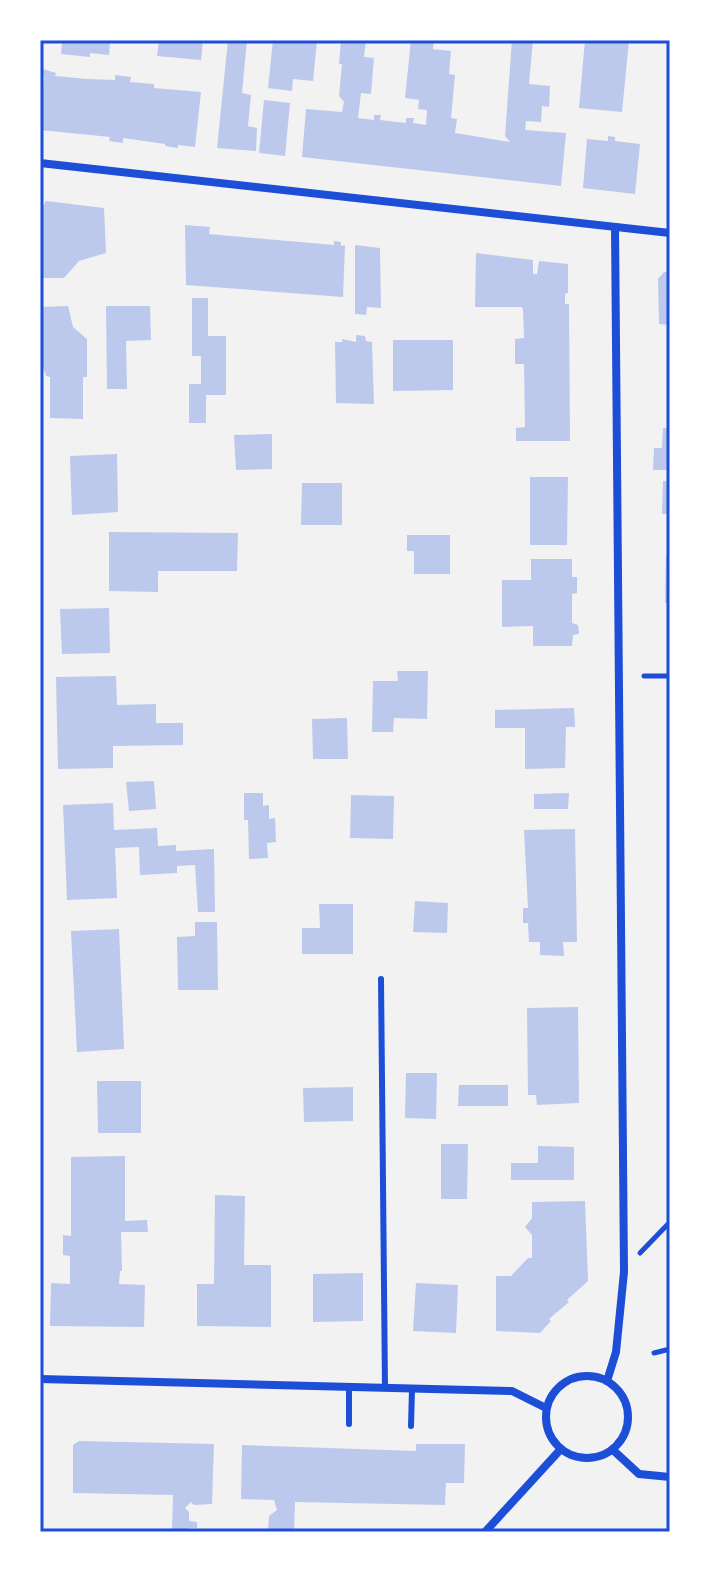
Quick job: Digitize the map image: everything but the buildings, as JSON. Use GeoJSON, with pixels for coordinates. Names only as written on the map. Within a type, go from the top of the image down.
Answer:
{"type":"FeatureCollection","features":[{"type":"Feature","properties":{"kind":"street"},"geometry":{"type":"LineString","coordinates":[[40,163],[670,233]]}},
{"type":"Feature","properties":{"kind":"street"},"geometry":{"type":"LineString","coordinates":[[607,1381],[616,1352],[624,1272],[615,227]]}},
{"type":"Feature","properties":{"kind":"street"},"geometry":{"type":"LineString","coordinates":[[588,1376],[607,1381],[621,1394],[628,1413],[625,1433],[613,1450],[595,1458],[576,1458],[560,1450],[546,1430],[546,1408],[554,1391],[570,1379],[588,1376]]}},
{"type":"Feature","properties":{"kind":"street"},"geometry":{"type":"LineString","coordinates":[[40,1379],[512,1391],[546,1408]]}},
{"type":"Feature","properties":{"kind":"street"},"geometry":{"type":"LineString","coordinates":[[485,1532],[560,1450]]}},
{"type":"Feature","properties":{"kind":"street"},"geometry":{"type":"LineString","coordinates":[[613,1450],[639,1474],[670,1477]]}},
{"type":"Feature","properties":{"kind":"lane"},"geometry":{"type":"LineString","coordinates":[[381,979],[385,1388]]}},
{"type":"Feature","properties":{"kind":"lane"},"geometry":{"type":"LineString","coordinates":[[349,1387],[349,1424]]}},
{"type":"Feature","properties":{"kind":"lane"},"geometry":{"type":"LineString","coordinates":[[411,1426],[412,1389]]}},
{"type":"Feature","properties":{"kind":"path"},"geometry":{"type":"LineString","coordinates":[[644,676],[670,676]]}},
{"type":"Feature","properties":{"kind":"path"},"geometry":{"type":"LineString","coordinates":[[638,1256],[670,1222]]}},
{"type":"Feature","properties":{"kind":"path"},"geometry":{"type":"LineString","coordinates":[[654,1353],[670,1349]]}}]}
